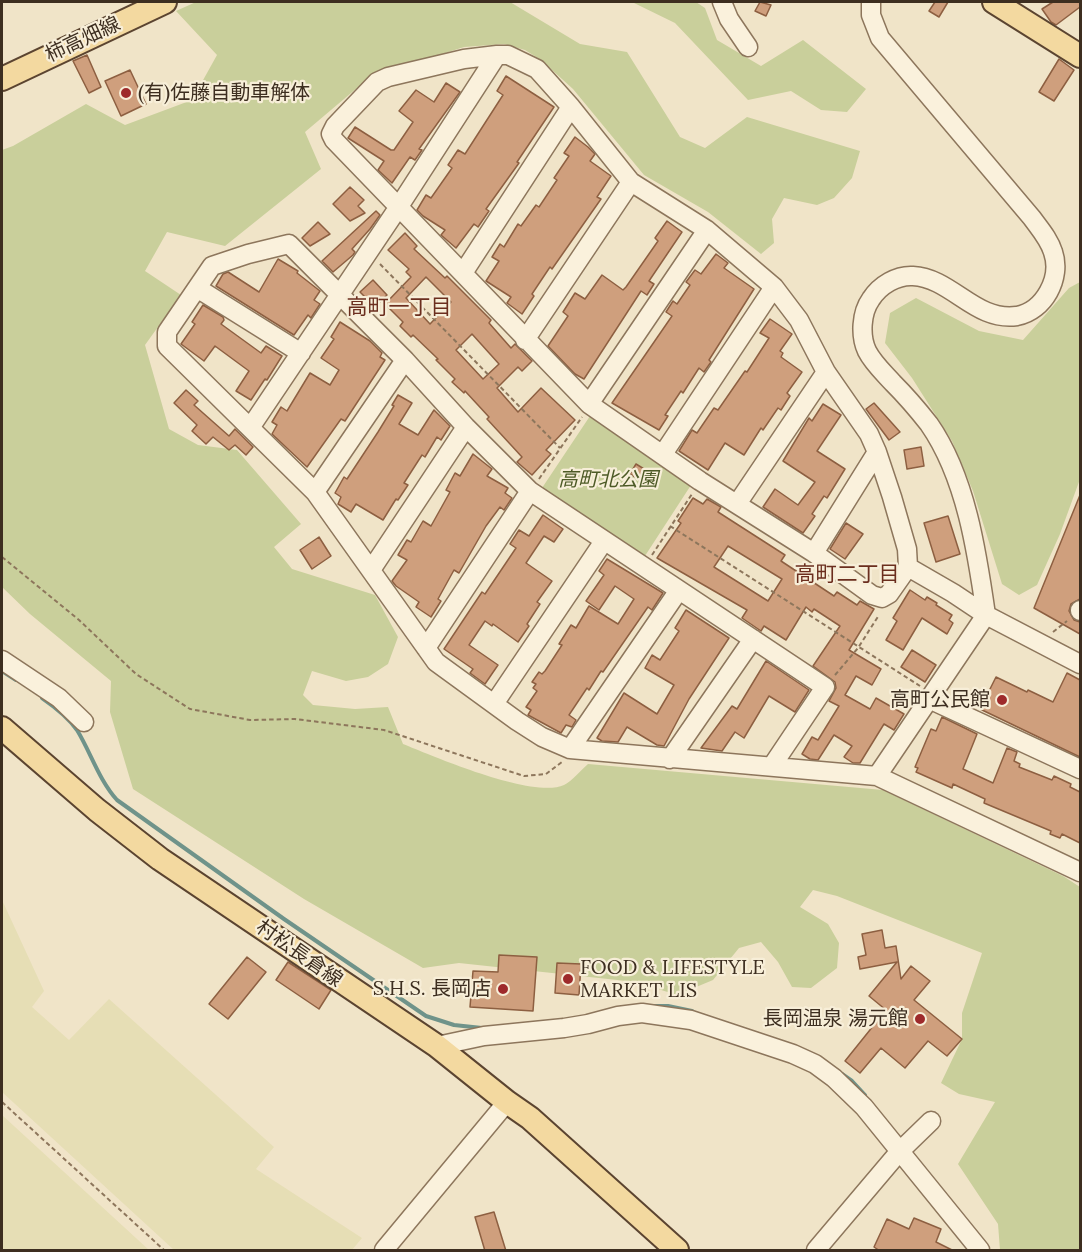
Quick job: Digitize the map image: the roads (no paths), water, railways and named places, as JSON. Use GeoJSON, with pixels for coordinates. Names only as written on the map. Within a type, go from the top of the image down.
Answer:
{"type":"FeatureCollection","features":[{"type":"Feature","properties":{"kind":"main road","name":"柿高畑線"},"geometry":{"type":"LineString","coordinates":[[2,79],[165,2]]}},
{"type":"Feature","properties":{"kind":"main road"},"geometry":{"type":"LineString","coordinates":[[994,2],[1080,55]]}},
{"type":"Feature","properties":{"kind":"main road","name":"村松長倉線"},"geometry":{"type":"LineString","coordinates":[[2,728],[97,810],[160,859],[368,1002],[437,1046],[530,1118],[677,1251]]}},
{"type":"Feature","properties":{"kind":"street"},"geometry":{"type":"LineString","coordinates":[[722,2],[729,19],[748,47]]}},
{"type":"Feature","properties":{"kind":"street"},"geometry":{"type":"LineString","coordinates":[[871,2],[874,27],[880,38],[1044,234],[1054,254],[1055,275],[1040,306],[1019,315],[997,315],[985,312],[927,278],[903,276],[887,283],[870,300],[863,321],[864,344],[868,353],[928,423],[947,457],[968,514],[986,615],[877,776]]}},
{"type":"Feature","properties":{"kind":"street"},"geometry":{"type":"LineString","coordinates":[[508,55],[537,69],[571,107],[631,182],[707,230],[774,287],[799,320],[826,372],[869,434],[877,452],[907,549],[908,567],[889,594],[882,598],[872,595],[814,553],[700,481],[589,404],[398,208],[334,140],[331,134],[335,126],[377,82],[388,77],[464,59],[497,56],[508,55]]}},
{"type":"Feature","properties":{"kind":"street"},"geometry":{"type":"LineString","coordinates":[[250,428],[497,56]]}},
{"type":"Feature","properties":{"kind":"street"},"geometry":{"type":"LineString","coordinates":[[463,273],[571,107]]}},
{"type":"Feature","properties":{"kind":"street"},"geometry":{"type":"LineString","coordinates":[[525,340],[631,182]]}},
{"type":"Feature","properties":{"kind":"street"},"geometry":{"type":"LineString","coordinates":[[589,404],[707,230]]}},
{"type":"Feature","properties":{"kind":"street"},"geometry":{"type":"LineString","coordinates":[[772,766],[825,687],[530,491],[466,427],[405,360],[289,244],[222,261],[212,266],[167,332],[167,346],[315,492],[436,662],[494,704],[542,737],[570,749],[877,776],[1080,872]]}},
{"type":"Feature","properties":{"kind":"street"},"geometry":{"type":"LineString","coordinates":[[663,454],[774,287]]}},
{"type":"Feature","properties":{"kind":"street"},"geometry":{"type":"LineString","coordinates":[[197,288],[301,353]]}},
{"type":"Feature","properties":{"kind":"street"},"geometry":{"type":"LineString","coordinates":[[315,492],[405,360]]}},
{"type":"Feature","properties":{"kind":"street"},"geometry":{"type":"LineString","coordinates":[[737,504],[826,372]]}},
{"type":"Feature","properties":{"kind":"street"},"geometry":{"type":"LineString","coordinates":[[371,570],[466,427]]}},
{"type":"Feature","properties":{"kind":"street"},"geometry":{"type":"LineString","coordinates":[[814,553],[877,452]]}},
{"type":"Feature","properties":{"kind":"street"},"geometry":{"type":"LineString","coordinates":[[426,648],[530,491]]}},
{"type":"Feature","properties":{"kind":"street"},"geometry":{"type":"LineString","coordinates":[[494,704],[604,541]]}},
{"type":"Feature","properties":{"kind":"street"},"geometry":{"type":"LineString","coordinates":[[908,567],[986,615],[1080,664]]}},
{"type":"Feature","properties":{"kind":"street"},"geometry":{"type":"LineString","coordinates":[[570,749],[679,590]]}},
{"type":"Feature","properties":{"kind":"street"},"geometry":{"type":"LineString","coordinates":[[670,759],[753,639]]}},
{"type":"Feature","properties":{"kind":"street"},"geometry":{"type":"LineString","coordinates":[[2,660],[59,698],[84,722]]}},
{"type":"Feature","properties":{"kind":"street"},"geometry":{"type":"LineString","coordinates":[[929,699],[1080,769]]}},
{"type":"Feature","properties":{"kind":"street"},"geometry":{"type":"LineString","coordinates":[[437,1046],[484,1036],[588,1024],[618,1016],[654,1014],[691,1020],[794,1054],[816,1064],[864,1107],[980,1251]]}},
{"type":"Feature","properties":{"kind":"street"},"geometry":{"type":"LineString","coordinates":[[384,1251],[507,1102]]}},
{"type":"Feature","properties":{"kind":"street"},"geometry":{"type":"LineString","coordinates":[[816,1251],[899,1152],[931,1121]]}},
{"type":"Feature","properties":{"kind":"waterway"},"geometry":{"type":"LineString","coordinates":[[2,671],[16,680]]}},
{"type":"Feature","properties":{"kind":"waterway"},"geometry":{"type":"LineString","coordinates":[[42,698],[61,712],[77,730],[100,775],[117,800],[284,919],[426,1016],[454,1025],[482,1028]]}},
{"type":"Feature","properties":{"kind":"waterway"},"geometry":{"type":"LineString","coordinates":[[652,1006],[668,1006],[692,1011]]}},
{"type":"Feature","properties":{"kind":"waterway"},"geometry":{"type":"LineString","coordinates":[[842,1074],[865,1095]]}},
{"type":"Feature","properties":{"kind":"place","name":"(有)佐藤自動車解体"},"geometry":{"type":"Point","coordinates":[126,93]}},
{"type":"Feature","properties":{"kind":"place","name":"高町公民館"},"geometry":{"type":"Point","coordinates":[1002,700]}},
{"type":"Feature","properties":{"kind":"place","name":"FOOD & LIFESTYLE MARKET LIS"},"geometry":{"type":"Point","coordinates":[568,979]}},
{"type":"Feature","properties":{"kind":"place","name":"S.H.S. 長岡店"},"geometry":{"type":"Point","coordinates":[503,989]}},
{"type":"Feature","properties":{"kind":"place","name":"長岡温泉 湯元館"},"geometry":{"type":"Point","coordinates":[920,1019]}},
{"type":"Feature","properties":{"kind":"district","name":"高町一丁目"},"geometry":{"type":"Point","coordinates":[399,308]}},
{"type":"Feature","properties":{"kind":"district","name":"高町二丁目"},"geometry":{"type":"Point","coordinates":[847,575]}},
{"type":"Feature","properties":{"kind":"park label","name":"高町北公園"},"geometry":{"type":"Point","coordinates":[608,480]}}]}
